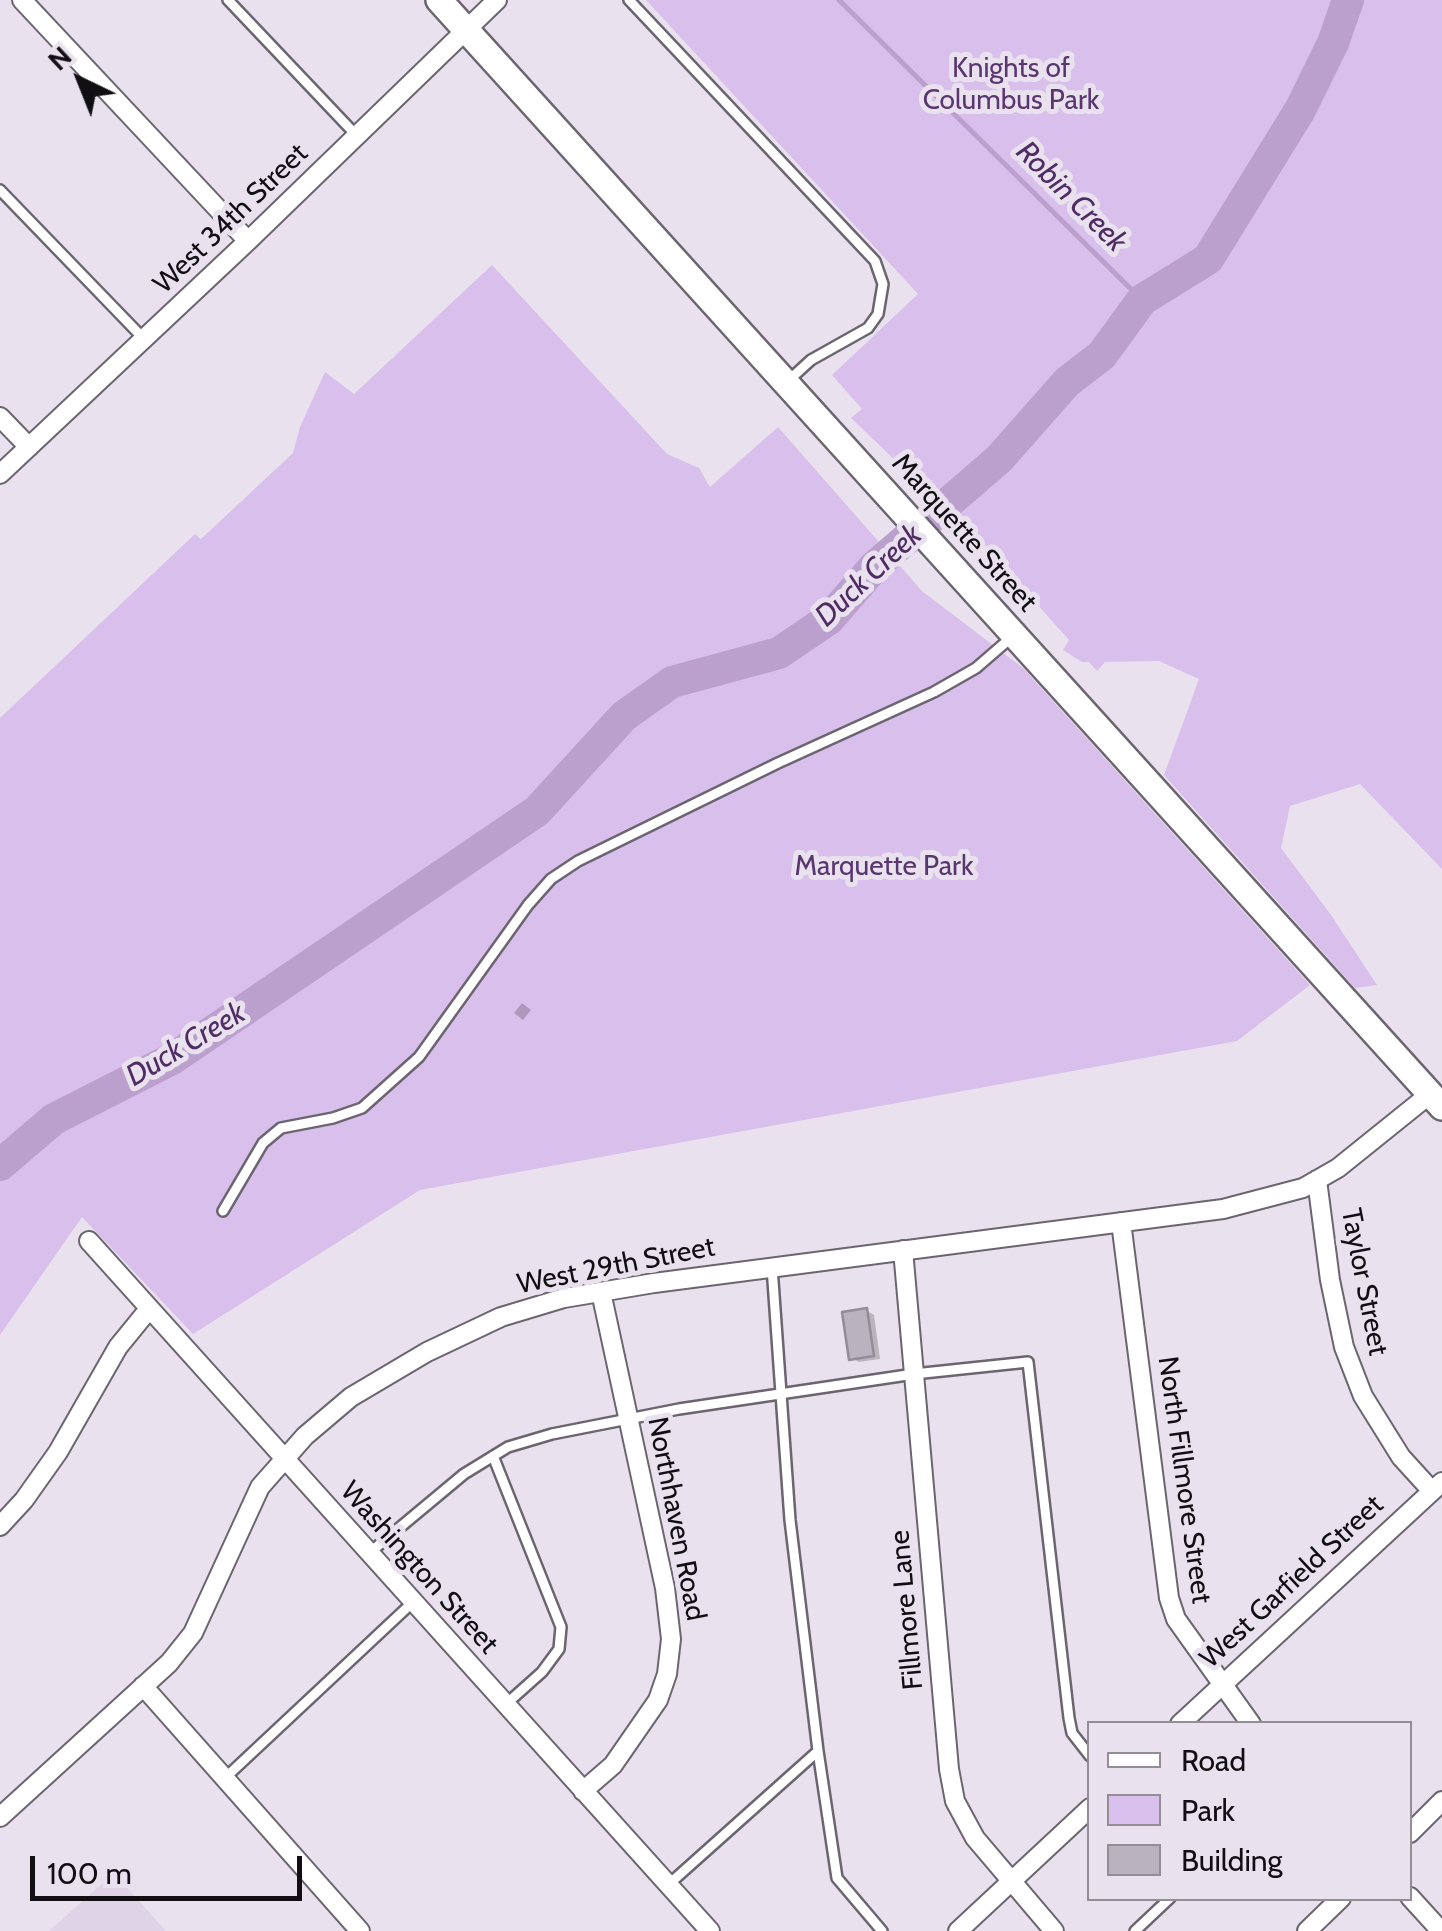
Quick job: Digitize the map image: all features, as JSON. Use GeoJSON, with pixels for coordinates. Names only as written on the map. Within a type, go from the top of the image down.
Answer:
{"type":"FeatureCollection","features":[{"type":"Feature","properties":{"kind":"main road","name":"Marquette Street"},"geometry":{"type":"LineString","coordinates":[[439,0],[1436,1101]]}},
{"type":"Feature","properties":{"kind":"street"},"geometry":{"type":"LineString","coordinates":[[22,0],[248,241]]}},
{"type":"Feature","properties":{"kind":"street","name":"West 34th Street"},"geometry":{"type":"LineString","coordinates":[[0,474],[497,0]]}},
{"type":"Feature","properties":{"kind":"street"},"geometry":{"type":"LineString","coordinates":[[0,416],[28,447]]}},
{"type":"Feature","properties":{"kind":"street","name":"West 29th Street"},"geometry":{"type":"LineString","coordinates":[[0,1816],[169,1662],[193,1633],[260,1486],[305,1436],[351,1397],[427,1352],[501,1317],[564,1298],[1223,1209],[1302,1188],[1436,1101]]}},
{"type":"Feature","properties":{"kind":"street","name":"Taylor Street"},"geometry":{"type":"LineString","coordinates":[[1317,1180],[1330,1280],[1344,1346],[1363,1396],[1402,1456],[1437,1486]]}},
{"type":"Feature","properties":{"kind":"street","name":"North Fillmore Street"},"geometry":{"type":"LineString","coordinates":[[1122,1222],[1169,1598],[1176,1620],[1250,1721]]}},
{"type":"Feature","properties":{"kind":"street","name":"Washington Street"},"geometry":{"type":"LineString","coordinates":[[89,1241],[710,1931]]}},
{"type":"Feature","properties":{"kind":"street","name":"Fillmore Lane"},"geometry":{"type":"LineString","coordinates":[[902,1250],[949,1769],[956,1801],[975,1838],[1054,1931]]}},
{"type":"Feature","properties":{"kind":"street","name":"Northhaven Road"},"geometry":{"type":"LineString","coordinates":[[583,1791],[613,1765],[658,1700],[671,1639],[665,1588],[601,1292]]}},
{"type":"Feature","properties":{"kind":"street"},"geometry":{"type":"LineString","coordinates":[[0,1526],[58,1452],[118,1348],[150,1309]]}},
{"type":"Feature","properties":{"kind":"street","name":"West Garfield Street"},"geometry":{"type":"LineString","coordinates":[[1183,1721],[1437,1486]]}},
{"type":"Feature","properties":{"kind":"street"},"geometry":{"type":"LineString","coordinates":[[143,1686],[360,1931]]}},
{"type":"Feature","properties":{"kind":"street"},"geometry":{"type":"LineString","coordinates":[[1412,1831],[1442,1801]]}},
{"type":"Feature","properties":{"kind":"street"},"geometry":{"type":"LineString","coordinates":[[958,1931],[1087,1811]]}},
{"type":"Feature","properties":{"kind":"street"},"geometry":{"type":"LineString","coordinates":[[1412,1899],[1440,1931]]}},
{"type":"Feature","properties":{"kind":"street"},"geometry":{"type":"LineString","coordinates":[[1307,1931],[1338,1901]]}},
{"type":"Feature","properties":{"kind":"lane"},"geometry":{"type":"LineString","coordinates":[[228,0],[358,136]]}},
{"type":"Feature","properties":{"kind":"lane"},"geometry":{"type":"LineString","coordinates":[[630,0],[875,261],[883,284],[878,314],[868,328],[811,360],[787,382]]}},
{"type":"Feature","properties":{"kind":"lane"},"geometry":{"type":"LineString","coordinates":[[0,190],[144,339]]}},
{"type":"Feature","properties":{"kind":"lane"},"geometry":{"type":"LineString","coordinates":[[222,1212],[264,1143],[281,1128],[362,1108],[419,1056],[551,879],[578,861],[778,763],[934,692],[976,668],[1007,625]]}},
{"type":"Feature","properties":{"kind":"lane"},"geometry":{"type":"LineString","coordinates":[[772,1267],[790,1520],[837,1878],[882,1931]]}},
{"type":"Feature","properties":{"kind":"lane"},"geometry":{"type":"LineString","coordinates":[[368,1554],[464,1474],[508,1448],[552,1434],[781,1394],[1028,1362],[1068,1718],[1072,1733],[1087,1752]]}},
{"type":"Feature","properties":{"kind":"lane"},"geometry":{"type":"LineString","coordinates":[[494,1456],[561,1627],[559,1650],[542,1672],[505,1705]]}},
{"type":"Feature","properties":{"kind":"lane"},"geometry":{"type":"LineString","coordinates":[[224,1779],[412,1602]]}},
{"type":"Feature","properties":{"kind":"lane"},"geometry":{"type":"LineString","coordinates":[[668,1886],[818,1751]]}},
{"type":"Feature","properties":{"kind":"lane"},"geometry":{"type":"LineString","coordinates":[[1135,1931],[1167,1901]]}},
{"type":"Feature","properties":{"kind":"shaded area"},"geometry":{"type":"Polygon","coordinates":[[[114,1873],[166,1931],[49,1931],[114,1873]]]}},
{"type":"Feature","properties":{"kind":"green space","name":"Knights of Columbus Park"},"geometry":{"type":"Polygon","coordinates":[[[646,0],[1442,0],[1442,869],[1360,784],[1290,806],[1281,848],[1377,985],[1355,988],[1164,775],[1199,679],[1159,661],[1105,662],[1097,671],[1089,662],[1063,650],[1069,640],[913,465],[899,464],[851,418],[862,409],[832,375],[918,294],[646,0]]]}},
{"type":"Feature","properties":{"kind":"green space","name":"Marquette Park"},"geometry":{"type":"Polygon","coordinates":[[[492,265],[667,454],[699,468],[710,487],[778,427],[922,591],[1023,668],[1310,985],[1237,1041],[420,1190],[193,1334],[82,1217],[0,1335],[0,718],[195,534],[201,539],[293,453],[300,427],[325,372],[354,394],[492,265]]]}},
{"type":"Feature","properties":{"kind":"building"},"geometry":{"type":"Polygon","coordinates":[[[867,1308],[874,1356],[849,1360],[842,1312],[867,1308]]]}},
{"type":"Feature","properties":{"kind":"waterway","name":"Robin Creek"},"geometry":{"type":"LineString","coordinates":[[839,0],[1142,300]]}},
{"type":"Feature","properties":{"kind":"waterway","name":"Duck Creek"},"geometry":{"type":"LineString","coordinates":[[0,1165],[54,1119],[172,1059],[537,811],[624,716],[672,682],[779,653],[829,619],[875,566],[999,459],[1067,382],[1102,355],[1142,300],[1208,259],[1300,110],[1333,43],[1348,0]]}}]}
